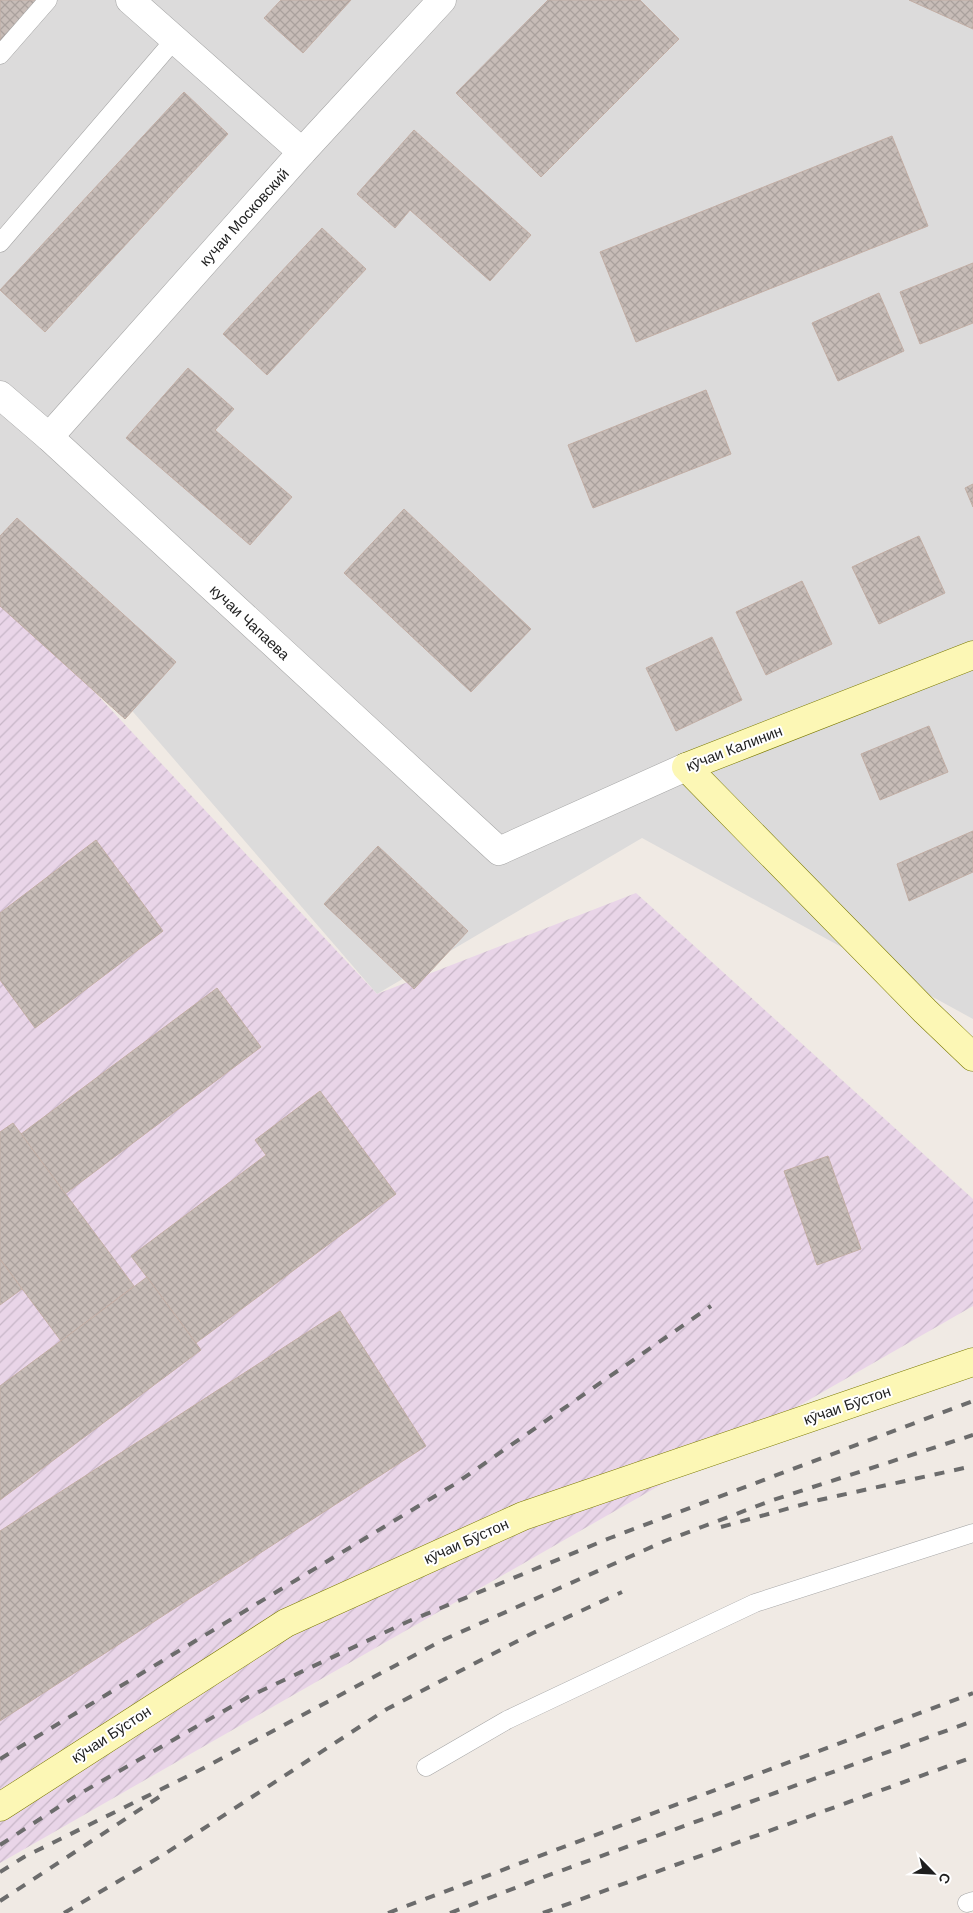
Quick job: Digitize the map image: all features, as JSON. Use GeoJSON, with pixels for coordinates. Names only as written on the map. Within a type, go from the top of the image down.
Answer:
{"type":"FeatureCollection","features":[{"type":"Feature","properties":{"kind":"main road","name":"кӯчаи Калинин"},"geometry":{"type":"LineString","coordinates":[[686,767],[973,656]]}},
{"type":"Feature","properties":{"kind":"main road"},"geometry":{"type":"LineString","coordinates":[[686,767],[925,1011],[973,1057]]}},
{"type":"Feature","properties":{"kind":"main road","name":"кӯчаи Бӯстон"},"geometry":{"type":"LineString","coordinates":[[0,1807],[286,1622],[523,1516],[973,1362]]}},
{"type":"Feature","properties":{"kind":"street"},"geometry":{"type":"LineString","coordinates":[[130,0],[302,152]]}},
{"type":"Feature","properties":{"kind":"street","name":"кучаи Московский"},"geometry":{"type":"LineString","coordinates":[[49,437],[302,152],[442,0]]}},
{"type":"Feature","properties":{"kind":"street","name":"кучаи Чапаева"},"geometry":{"type":"LineString","coordinates":[[0,395],[49,437],[499,851]]}},
{"type":"Feature","properties":{"kind":"street","name":"кӯчаи Калинин"},"geometry":{"type":"LineString","coordinates":[[499,851],[686,767]]}},
{"type":"Feature","properties":{"kind":"lane"},"geometry":{"type":"LineString","coordinates":[[0,54],[48,0]]}},
{"type":"Feature","properties":{"kind":"lane"},"geometry":{"type":"LineString","coordinates":[[0,243],[175,40]]}},
{"type":"Feature","properties":{"kind":"lane"},"geometry":{"type":"LineString","coordinates":[[426,1767],[507,1720],[755,1603],[973,1533]]}},
{"type":"Feature","properties":{"kind":"shaded area"},"geometry":{"type":"Polygon","coordinates":[[[0,0],[973,0],[973,1019],[642,838],[377,994],[0,558],[0,0]]]}},
{"type":"Feature","properties":{"kind":"shaded area"},"geometry":{"type":"Polygon","coordinates":[[[0,591],[377,994],[636,893],[973,1199],[973,1306],[0,1863],[0,591]]]}},
{"type":"Feature","properties":{"kind":"building"},"geometry":{"type":"Polygon","coordinates":[[[0,0],[44,0],[0,48],[0,0]]]}},
{"type":"Feature","properties":{"kind":"building"},"geometry":{"type":"Polygon","coordinates":[[[281,0],[351,0],[303,53],[264,18],[281,0]]]}},
{"type":"Feature","properties":{"kind":"building"},"geometry":{"type":"Polygon","coordinates":[[[548,0],[640,0],[679,39],[541,177],[456,93],[548,0]]]}},
{"type":"Feature","properties":{"kind":"building"},"geometry":{"type":"Polygon","coordinates":[[[909,0],[973,0],[973,29],[909,0]]]}},
{"type":"Feature","properties":{"kind":"building"},"geometry":{"type":"Polygon","coordinates":[[[184,92],[228,134],[45,332],[0,290],[184,92]]]}},
{"type":"Feature","properties":{"kind":"building"},"geometry":{"type":"Polygon","coordinates":[[[414,130],[531,235],[490,281],[410,210],[395,228],[357,194],[414,130]]]}},
{"type":"Feature","properties":{"kind":"building"},"geometry":{"type":"Polygon","coordinates":[[[892,136],[928,226],[636,342],[600,252],[892,136]]]}},
{"type":"Feature","properties":{"kind":"building"},"geometry":{"type":"Polygon","coordinates":[[[322,228],[366,269],[267,375],[223,334],[322,228]]]}},
{"type":"Feature","properties":{"kind":"building"},"geometry":{"type":"Polygon","coordinates":[[[973,263],[973,323],[920,344],[900,292],[973,263]]]}},
{"type":"Feature","properties":{"kind":"building"},"geometry":{"type":"Polygon","coordinates":[[[879,293],[904,351],[838,381],[812,323],[879,293]]]}},
{"type":"Feature","properties":{"kind":"building"},"geometry":{"type":"Polygon","coordinates":[[[188,368],[234,409],[215,430],[292,497],[250,545],[126,438],[188,368]]]}},
{"type":"Feature","properties":{"kind":"building"},"geometry":{"type":"Polygon","coordinates":[[[706,390],[731,454],[593,508],[568,445],[706,390]]]}},
{"type":"Feature","properties":{"kind":"building"},"geometry":{"type":"Polygon","coordinates":[[[973,484],[973,507],[965,488],[973,484]]]}},
{"type":"Feature","properties":{"kind":"building"},"geometry":{"type":"Polygon","coordinates":[[[404,509],[531,629],[471,692],[344,573],[404,509]]]}},
{"type":"Feature","properties":{"kind":"building"},"geometry":{"type":"Polygon","coordinates":[[[17,518],[176,662],[125,719],[0,606],[0,536],[17,518]]]}},
{"type":"Feature","properties":{"kind":"building"},"geometry":{"type":"Polygon","coordinates":[[[919,536],[945,593],[879,624],[852,567],[919,536]]]}},
{"type":"Feature","properties":{"kind":"building"},"geometry":{"type":"Polygon","coordinates":[[[802,581],[832,644],[766,675],[736,612],[802,581]]]}},
{"type":"Feature","properties":{"kind":"building"},"geometry":{"type":"Polygon","coordinates":[[[712,637],[742,700],[676,731],[646,668],[712,637]]]}},
{"type":"Feature","properties":{"kind":"building"},"geometry":{"type":"Polygon","coordinates":[[[929,726],[948,772],[880,800],[861,754],[929,726]]]}},
{"type":"Feature","properties":{"kind":"building"},"geometry":{"type":"Polygon","coordinates":[[[973,831],[973,872],[909,901],[897,864],[973,831]]]}},
{"type":"Feature","properties":{"kind":"building"},"geometry":{"type":"Polygon","coordinates":[[[96,840],[163,931],[35,1028],[0,980],[0,913],[96,840]]]}},
{"type":"Feature","properties":{"kind":"building"},"geometry":{"type":"Polygon","coordinates":[[[378,846],[468,931],[414,989],[324,904],[378,846]]]}},
{"type":"Feature","properties":{"kind":"building"},"geometry":{"type":"Polygon","coordinates":[[[217,988],[261,1047],[65,1194],[21,1134],[217,988]]]}},
{"type":"Feature","properties":{"kind":"building"},"geometry":{"type":"Polygon","coordinates":[[[320,1091],[396,1194],[196,1343],[131,1256],[266,1155],[255,1140],[320,1091]]]}},
{"type":"Feature","properties":{"kind":"building"},"geometry":{"type":"Polygon","coordinates":[[[13,1123],[134,1286],[61,1341],[0,1259],[0,1132],[13,1123]]]}},
{"type":"Feature","properties":{"kind":"building"},"geometry":{"type":"Polygon","coordinates":[[[828,1156],[861,1249],[817,1265],[784,1171],[828,1156]]]}},
{"type":"Feature","properties":{"kind":"building"},"geometry":{"type":"Polygon","coordinates":[[[0,1259],[22,1289],[0,1305],[0,1259]]]}},
{"type":"Feature","properties":{"kind":"building"},"geometry":{"type":"Polygon","coordinates":[[[147,1277],[201,1350],[0,1500],[0,1386],[147,1277]]]}},
{"type":"Feature","properties":{"kind":"building"},"geometry":{"type":"Polygon","coordinates":[[[340,1311],[426,1446],[0,1721],[0,1531],[340,1311]]]}},
{"type":"Feature","properties":{"kind":"railway"},"geometry":{"type":"LineString","coordinates":[[0,1759],[455,1484],[711,1306]]}},
{"type":"Feature","properties":{"kind":"railway"},"geometry":{"type":"LineString","coordinates":[[0,1845],[74,1797],[248,1697],[407,1622],[610,1538],[973,1401]]}},
{"type":"Feature","properties":{"kind":"railway"},"geometry":{"type":"LineString","coordinates":[[0,1872],[24,1857],[198,1771],[443,1640],[665,1541],[773,1500],[973,1435]]}},
{"type":"Feature","properties":{"kind":"railway"},"geometry":{"type":"LineString","coordinates":[[721,1527],[819,1500],[973,1466]]}},
{"type":"Feature","properties":{"kind":"railway"},"geometry":{"type":"LineString","coordinates":[[64,1913],[163,1855],[387,1709],[533,1633],[622,1592]]}},
{"type":"Feature","properties":{"kind":"railway"},"geometry":{"type":"LineString","coordinates":[[388,1913],[973,1693]]}},
{"type":"Feature","properties":{"kind":"railway"},"geometry":{"type":"LineString","coordinates":[[450,1913],[973,1721]]}},
{"type":"Feature","properties":{"kind":"railway"},"geometry":{"type":"LineString","coordinates":[[543,1913],[973,1757]]}},
{"type":"Feature","properties":{"kind":"railway"},"geometry":{"type":"LineString","coordinates":[[0,1901],[159,1797]]}}]}
